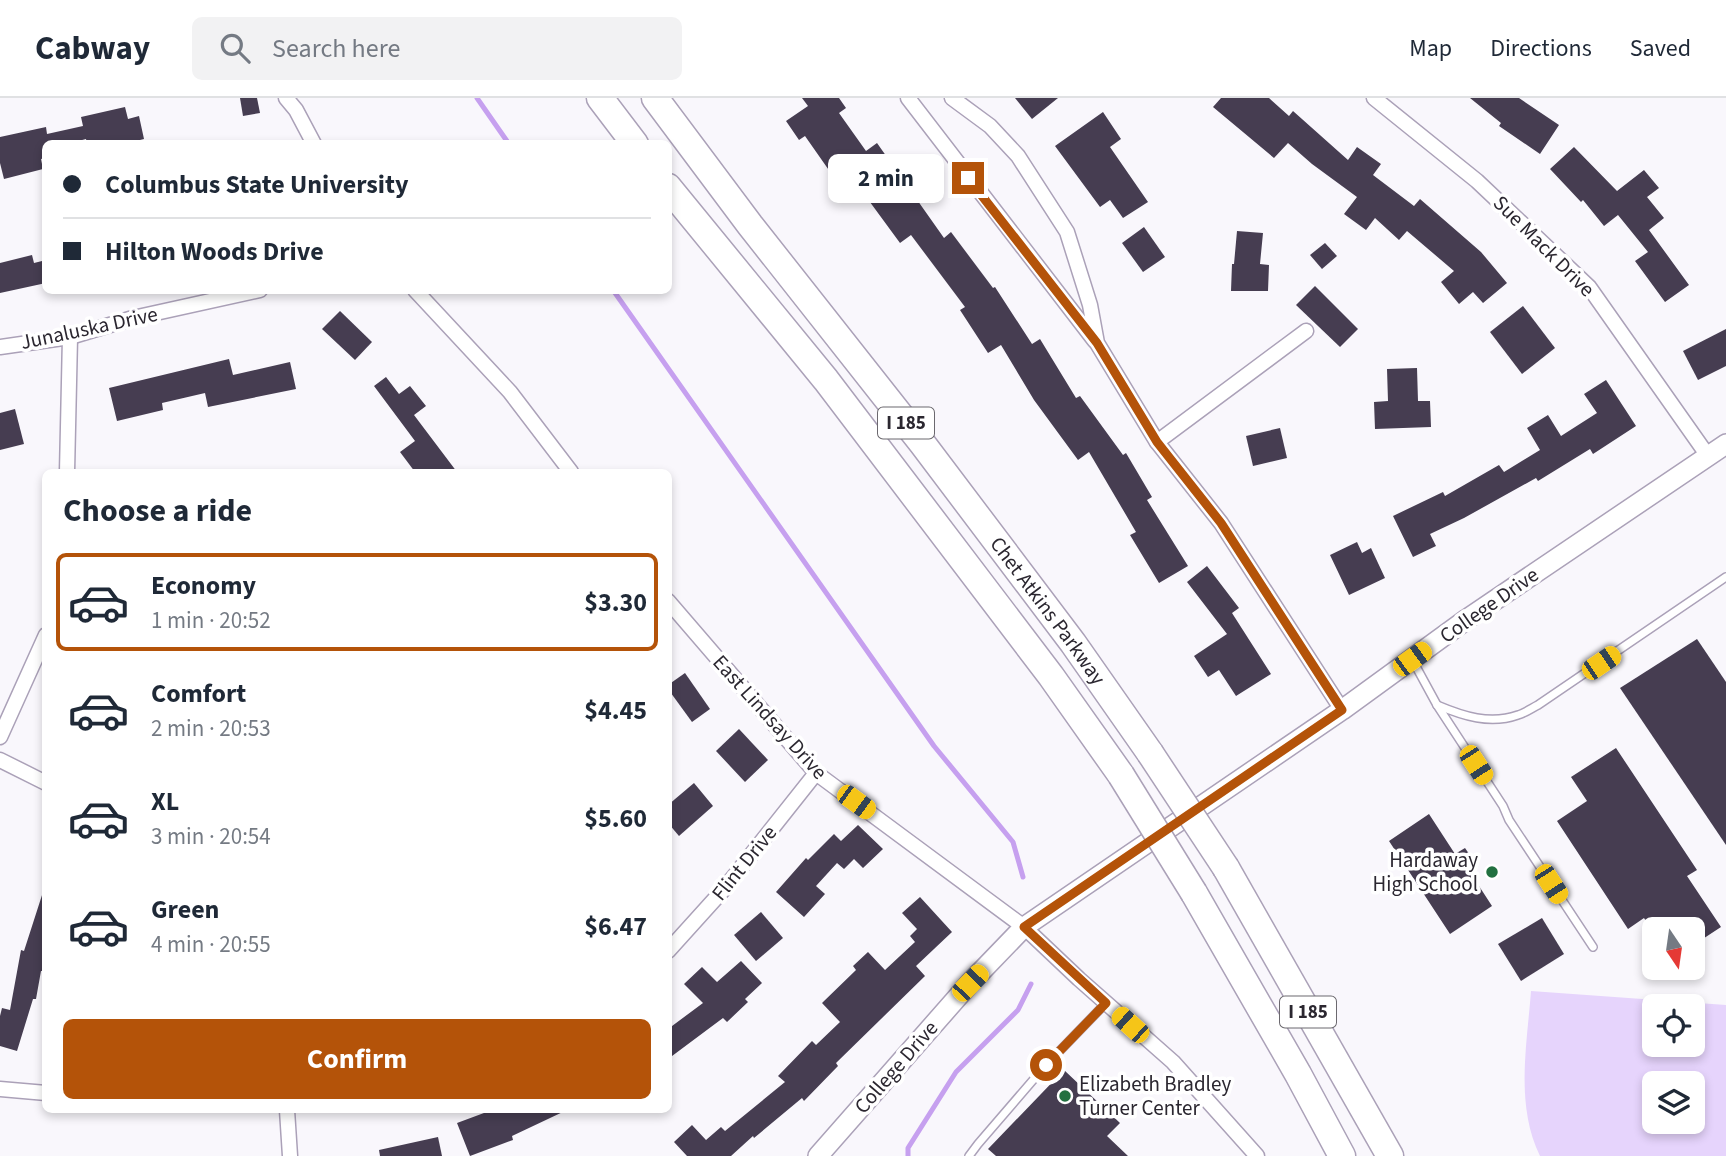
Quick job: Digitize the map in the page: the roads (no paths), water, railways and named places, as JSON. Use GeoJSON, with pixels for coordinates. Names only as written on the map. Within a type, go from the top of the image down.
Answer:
{"type":"FeatureCollection","features":[{"type":"Feature","properties":{"kind":"highway"},"geometry":{"type":"LineString","coordinates":[[600,98],[632,140]]}},
{"type":"Feature","properties":{"kind":"highway","name":"Chet Atkins Parkway"},"geometry":{"type":"LineString","coordinates":[[655,98],[750,225],[922,443],[1073,643],[1150,753],[1226,868],[1391,1156]]}},
{"type":"Feature","properties":{"kind":"highway","name":"Chet Atkins Parkway"},"geometry":{"type":"LineString","coordinates":[[672,192],[834,391],[1051,676],[1121,775],[1194,892],[1342,1156]]}},
{"type":"Feature","properties":{"kind":"street"},"geometry":{"type":"LineString","coordinates":[[286,98],[296,110],[312,140]]}},
{"type":"Feature","properties":{"kind":"street"},"geometry":{"type":"LineString","coordinates":[[908,98],[1097,343],[1157,442],[1221,523],[1342,710]]}},
{"type":"Feature","properties":{"kind":"street"},"geometry":{"type":"LineString","coordinates":[[952,98],[990,126],[1018,156],[1067,232],[1090,305],[1097,343]]}},
{"type":"Feature","properties":{"kind":"street","name":"Sue Mack Drive"},"geometry":{"type":"LineString","coordinates":[[1374,98],[1477,181],[1589,287],[1708,456]]}},
{"type":"Feature","properties":{"kind":"street","name":"Junaluska Drive"},"geometry":{"type":"LineString","coordinates":[[0,347],[70,337],[133,318],[242,294]]}},
{"type":"Feature","properties":{"kind":"street"},"geometry":{"type":"LineString","coordinates":[[419,294],[510,392],[568,469]]}},
{"type":"Feature","properties":{"kind":"street"},"geometry":{"type":"LineString","coordinates":[[1157,442],[1306,331]]}},
{"type":"Feature","properties":{"kind":"street"},"geometry":{"type":"LineString","coordinates":[[67,469],[70,337]]}},
{"type":"Feature","properties":{"kind":"street","name":"College Drive"},"geometry":{"type":"LineString","coordinates":[[818,1156],[970,983],[1024,927],[1342,710],[1478,611],[1726,444]]}},
{"type":"Feature","properties":{"kind":"street","name":"East Lindsay Drive"},"geometry":{"type":"LineString","coordinates":[[672,606],[816,773],[1024,927],[1173,1062],[1257,1156]]}},
{"type":"Feature","properties":{"kind":"street"},"geometry":{"type":"LineString","coordinates":[[0,737],[42,644]]}},
{"type":"Feature","properties":{"kind":"street"},"geometry":{"type":"LineString","coordinates":[[0,760],[42,781]]}},
{"type":"Feature","properties":{"kind":"street","name":"Flint Drive"},"geometry":{"type":"LineString","coordinates":[[672,947],[724,889],[816,773]]}},
{"type":"Feature","properties":{"kind":"street"},"geometry":{"type":"LineString","coordinates":[[0,1090],[42,1093]]}},
{"type":"Feature","properties":{"kind":"street"},"geometry":{"type":"LineString","coordinates":[[287,1113],[290,1156]]}},
{"type":"Feature","properties":{"kind":"lane"},"geometry":{"type":"LineString","coordinates":[[1437,705],[1466,717],[1495,719],[1517,715],[1538,705],[1726,577]]}},
{"type":"Feature","properties":{"kind":"lane"},"geometry":{"type":"LineString","coordinates":[[1412,659],[1437,705],[1503,806],[1508,820],[1593,947]]}},
{"type":"Feature","properties":{"kind":"lane"},"geometry":{"type":"LineString","coordinates":[[969,1156],[1046,1065],[1106,1003]]}},
{"type":"Feature","properties":{"kind":"waterway"},"geometry":{"type":"LineString","coordinates":[[477,98],[506,140]]}},
{"type":"Feature","properties":{"kind":"waterway"},"geometry":{"type":"LineString","coordinates":[[616,294],[934,746],[1013,842],[1023,877]]}},
{"type":"Feature","properties":{"kind":"waterway"},"geometry":{"type":"LineString","coordinates":[[908,1156],[908,1148],[956,1072],[1018,1010],[1031,984]]}},
{"type":"Feature","properties":{"kind":"place","name":"Hardaway High School"},"geometry":{"type":"Point","coordinates":[1492,872]}},
{"type":"Feature","properties":{"kind":"place","name":"Elizabeth Bradley Turner Center"},"geometry":{"type":"Point","coordinates":[1065,1096]}}]}
